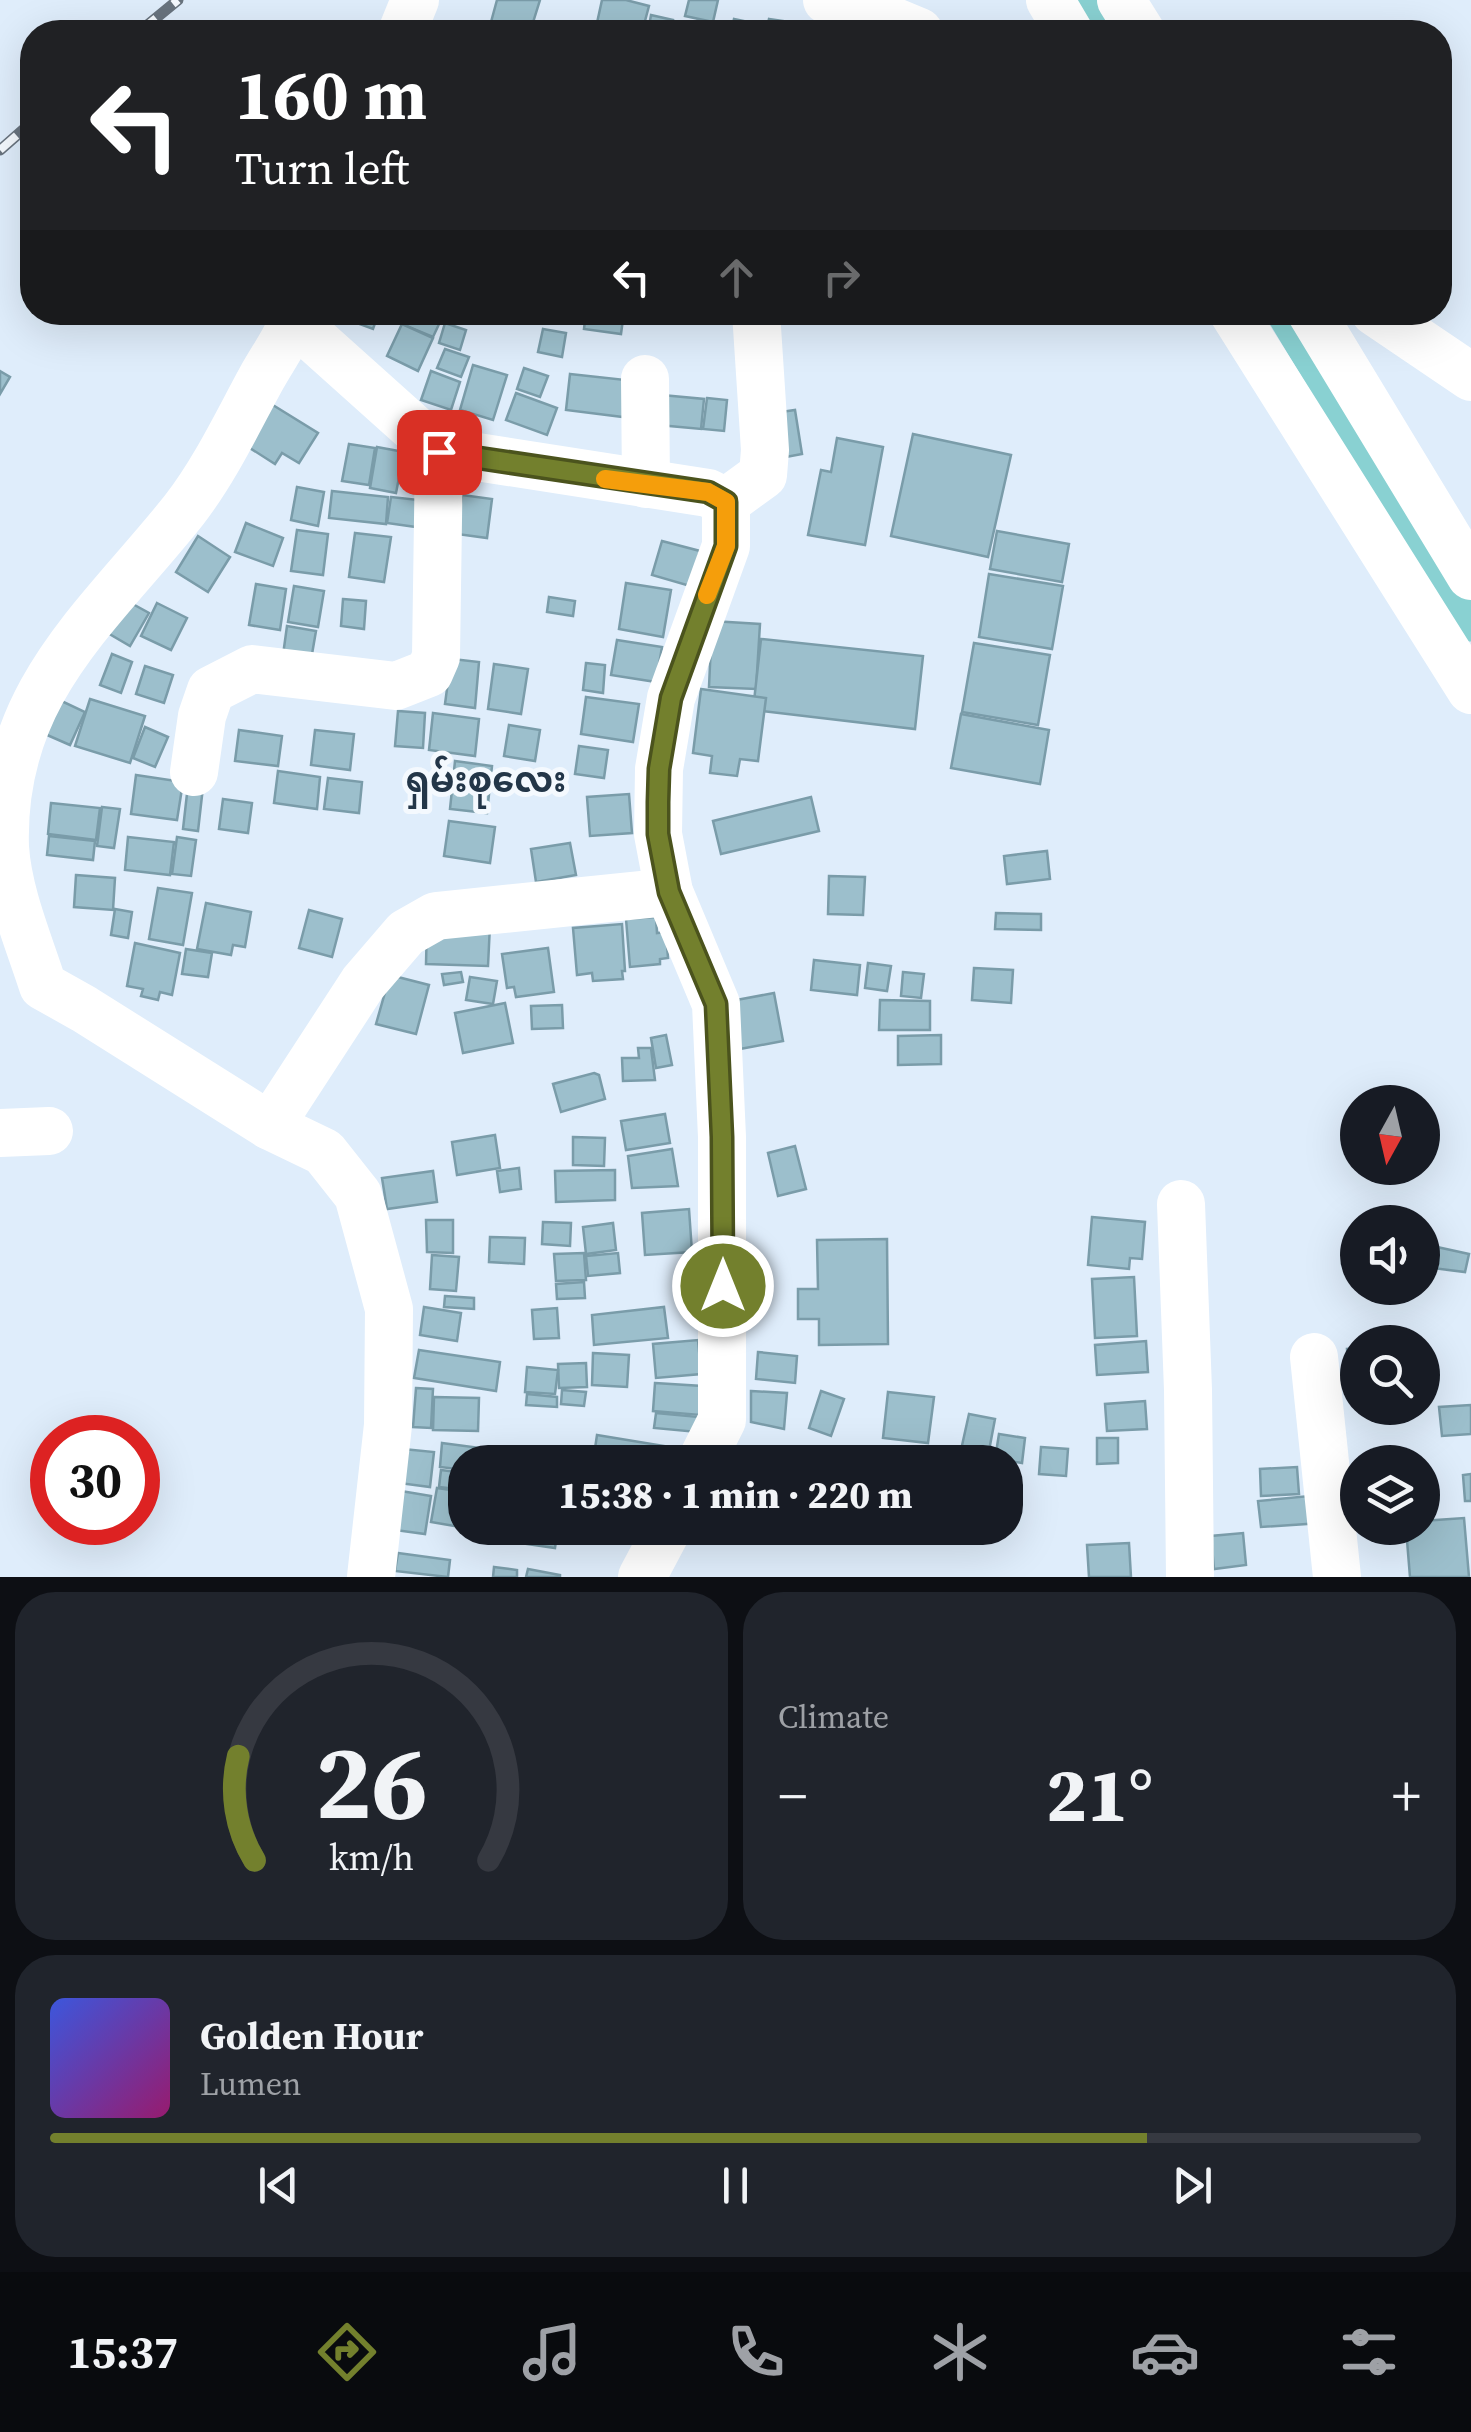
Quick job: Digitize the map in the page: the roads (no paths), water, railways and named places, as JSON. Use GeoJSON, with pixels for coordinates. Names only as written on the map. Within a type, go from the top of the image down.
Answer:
{"type":"FeatureCollection","features":[{"type":"Feature","properties":{"kind":"street"},"geometry":{"type":"LineString","coordinates":[[827,0],[850,3],[891,20]]}},
{"type":"Feature","properties":{"kind":"street"},"geometry":{"type":"LineString","coordinates":[[292,325],[205,481],[62,652],[31,708],[13,750],[5,850],[14,894],[21,985],[84,1008],[270,1126],[324,1152],[358,1195],[389,1309],[388,1424],[372,1577]]}},
{"type":"Feature","properties":{"kind":"street"},"geometry":{"type":"LineString","coordinates":[[304,325],[439,452],[708,492],[726,502]]}},
{"type":"Feature","properties":{"kind":"street"},"geometry":{"type":"LineString","coordinates":[[726,502],[763,475],[765,450],[757,325]]}},
{"type":"Feature","properties":{"kind":"street"},"geometry":{"type":"LineString","coordinates":[[1241,325],[1471,690]]}},
{"type":"Feature","properties":{"kind":"street"},"geometry":{"type":"LineString","coordinates":[[1319,325],[1471,576]]}},
{"type":"Feature","properties":{"kind":"street"},"geometry":{"type":"LineString","coordinates":[[1394,325],[1471,377]]}},
{"type":"Feature","properties":{"kind":"street"},"geometry":{"type":"LineString","coordinates":[[646,379],[646,484]]}},
{"type":"Feature","properties":{"kind":"street"},"geometry":{"type":"LineString","coordinates":[[194,772],[210,690],[252,669],[396,686],[430,673],[436,657],[439,452]]}},
{"type":"Feature","properties":{"kind":"street"},"geometry":{"type":"LineString","coordinates":[[710,1445],[722,1420],[722,1137],[716,1004],[669,892],[658,834],[659,769],[671,698],[726,546],[726,502]]}},
{"type":"Feature","properties":{"kind":"street"},"geometry":{"type":"LineString","coordinates":[[270,1126],[362,983],[406,933],[436,916],[669,892]]}},
{"type":"Feature","properties":{"kind":"street"},"geometry":{"type":"LineString","coordinates":[[0,1133],[49,1132]]}},
{"type":"Feature","properties":{"kind":"street"},"geometry":{"type":"LineString","coordinates":[[1181,1204],[1190,1577]]}},
{"type":"Feature","properties":{"kind":"street"},"geometry":{"type":"LineString","coordinates":[[1314,1358],[1337,1577]]}},
{"type":"Feature","properties":{"kind":"street"},"geometry":{"type":"LineString","coordinates":[[642,1577],[659,1545]]}},
{"type":"Feature","properties":{"kind":"waterway"},"geometry":{"type":"LineString","coordinates":[[1093,0],[1106,20]]}},
{"type":"Feature","properties":{"kind":"waterway"},"geometry":{"type":"LineString","coordinates":[[1291,325],[1471,624]]}},
{"type":"Feature","properties":{"kind":"railway"},"geometry":{"type":"LineString","coordinates":[[154,20],[178,0]]}},
{"type":"Feature","properties":{"kind":"railway"},"geometry":{"type":"LineString","coordinates":[[0,150],[20,132]]}},
{"type":"Feature","properties":{"kind":"district","name":"ရှမ်းစုလေး"},"geometry":{"type":"Point","coordinates":[486,780]}}]}
